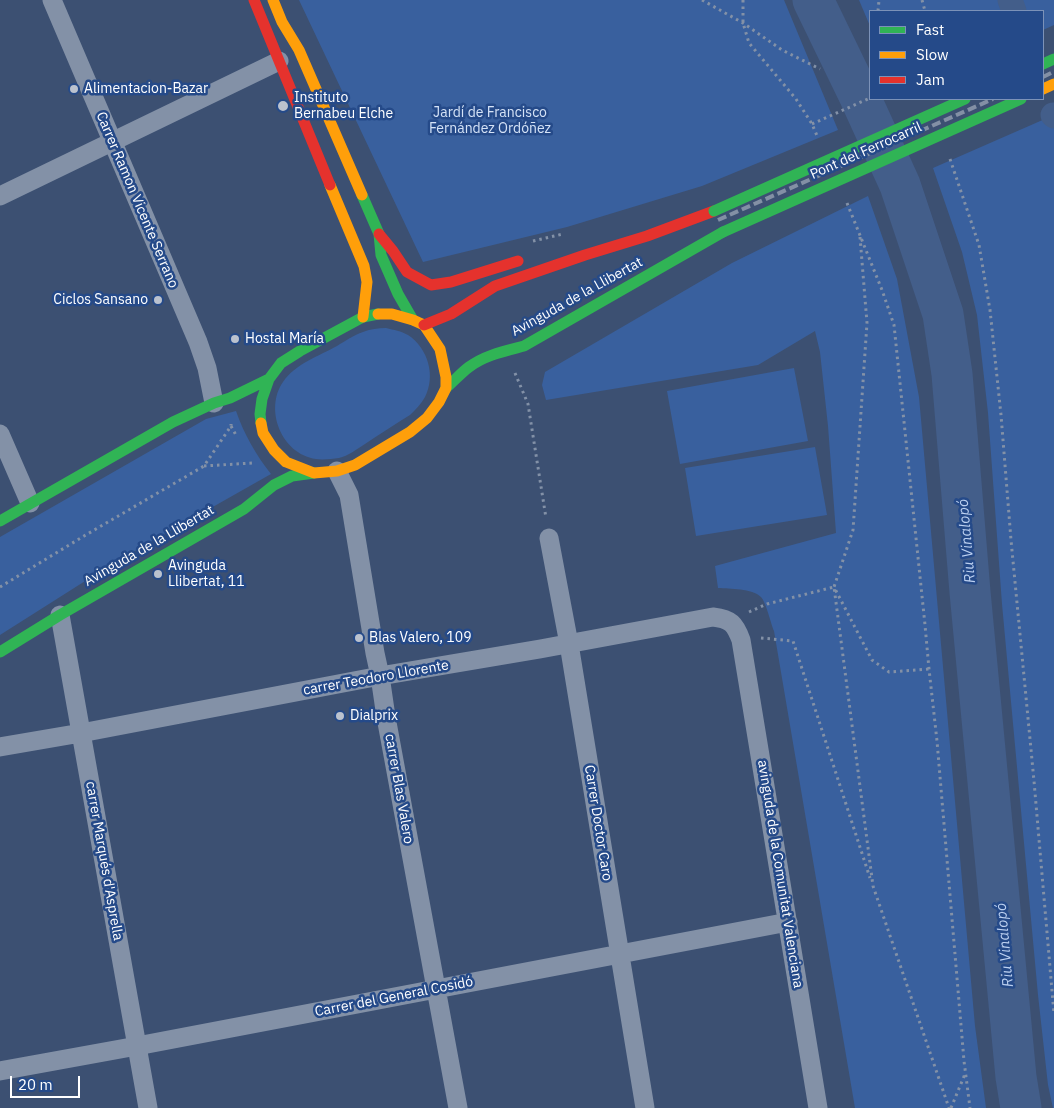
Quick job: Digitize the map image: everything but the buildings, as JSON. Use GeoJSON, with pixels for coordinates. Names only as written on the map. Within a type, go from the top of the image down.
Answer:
{"type":"FeatureCollection","features":[{"type":"Feature","properties":{"kind":"main road"},"geometry":{"type":"LineString","coordinates":[[254,0],[364,266],[367,282],[363,317]]}},
{"type":"Feature","properties":{"kind":"main road"},"geometry":{"type":"LineString","coordinates":[[273,0],[282,22],[299,50],[379,234],[407,272],[432,285],[451,282],[525,258]]}},
{"type":"Feature","properties":{"kind":"main road","name":"Pont del Ferrocarril"},"geometry":{"type":"LineString","coordinates":[[714,211],[963,100]]}},
{"type":"Feature","properties":{"kind":"main road","name":"Pont del Ferrocarril"},"geometry":{"type":"LineString","coordinates":[[723,232],[1019,100]]}},
{"type":"Feature","properties":{"kind":"main road","name":"Avinguda de la Llibertat"},"geometry":{"type":"LineString","coordinates":[[419,323],[451,314],[496,286],[647,236],[714,211]]}},
{"type":"Feature","properties":{"kind":"main road","name":"Avinguda de la Llibertat"},"geometry":{"type":"LineString","coordinates":[[446,388],[479,361],[524,346],[723,232]]}},
{"type":"Feature","properties":{"kind":"main road"},"geometry":{"type":"LineString","coordinates":[[379,234],[381,255],[398,294],[440,349],[444,364],[446,388],[439,402],[427,418],[410,432],[355,465],[337,472],[314,473],[286,462],[274,450],[263,434],[260,414],[262,399],[269,379],[281,363],[363,317],[392,314],[419,323]]}},
{"type":"Feature","properties":{"kind":"main road"},"geometry":{"type":"LineString","coordinates":[[560,253],[585,256]]}},
{"type":"Feature","properties":{"kind":"main road"},"geometry":{"type":"LineString","coordinates":[[0,521],[172,422],[230,398],[269,379]]}},
{"type":"Feature","properties":{"kind":"main road","name":"Avinguda de la Llibertat"},"geometry":{"type":"LineString","coordinates":[[0,652],[60,615],[244,509],[274,484],[292,476],[314,473]]}},
{"type":"Feature","properties":{"kind":"street","name":"Carrer Ramon Vicente Serrano"},"geometry":{"type":"LineString","coordinates":[[52,0],[198,342],[207,368],[214,403]]}},
{"type":"Feature","properties":{"kind":"street"},"geometry":{"type":"LineString","coordinates":[[0,196],[280,61]]}},
{"type":"Feature","properties":{"kind":"street"},"geometry":{"type":"LineString","coordinates":[[0,434],[30,503]]}},
{"type":"Feature","properties":{"kind":"street","name":"carrer Blas Valero"},"geometry":{"type":"LineString","coordinates":[[337,472],[349,495],[388,727],[458,1108]]}},
{"type":"Feature","properties":{"kind":"street","name":"Carrer Doctor Caro"},"geometry":{"type":"LineString","coordinates":[[549,538],[569,644],[645,1108]]}},
{"type":"Feature","properties":{"kind":"street","name":"carrer Marqués d'Asprella"},"geometry":{"type":"LineString","coordinates":[[60,615],[148,1108]]}},
{"type":"Feature","properties":{"kind":"street","name":"carrer Teodoro Llorente"},"geometry":{"type":"LineString","coordinates":[[0,748],[380,676],[713,617],[724,618],[731,622],[737,630],[740,640]]}},
{"type":"Feature","properties":{"kind":"street","name":"avinguda de la Comunitat Valenciana"},"geometry":{"type":"LineString","coordinates":[[740,640],[818,1108]]}},
{"type":"Feature","properties":{"kind":"street","name":"Carrer del General Cosidó"},"geometry":{"type":"LineString","coordinates":[[0,1071],[788,922]]}},
{"type":"Feature","properties":{"kind":"path"},"geometry":{"type":"LineString","coordinates":[[702,0],[743,23],[782,50],[820,69]]}},
{"type":"Feature","properties":{"kind":"path"},"geometry":{"type":"LineString","coordinates":[[743,0],[743,23],[749,43],[796,99],[815,132]]}},
{"type":"Feature","properties":{"kind":"path"},"geometry":{"type":"LineString","coordinates":[[812,124],[869,98]]}},
{"type":"Feature","properties":{"kind":"path"},"geometry":{"type":"LineString","coordinates":[[951,163],[979,245],[990,310],[1054,1014]]}},
{"type":"Feature","properties":{"kind":"path"},"geometry":{"type":"LineString","coordinates":[[849,208],[882,290],[894,326],[928,669],[937,741],[970,1108]]}},
{"type":"Feature","properties":{"kind":"path"},"geometry":{"type":"LineString","coordinates":[[526,243],[569,232]]}},
{"type":"Feature","properties":{"kind":"path"},"geometry":{"type":"LineString","coordinates":[[860,234],[866,323],[854,520],[853,530],[834,587],[873,886]]}},
{"type":"Feature","properties":{"kind":"path"},"geometry":{"type":"LineString","coordinates":[[512,367],[528,404],[549,538]]}},
{"type":"Feature","properties":{"kind":"path"},"geometry":{"type":"LineString","coordinates":[[231,426],[239,441]]}},
{"type":"Feature","properties":{"kind":"path"},"geometry":{"type":"LineString","coordinates":[[204,466],[252,463],[248,456]]}},
{"type":"Feature","properties":{"kind":"path"},"geometry":{"type":"LineString","coordinates":[[767,604],[834,587]]}},
{"type":"Feature","properties":{"kind":"path"},"geometry":{"type":"LineString","coordinates":[[834,587],[872,660],[888,672],[928,669]]}},
{"type":"Feature","properties":{"kind":"path"},"geometry":{"type":"LineString","coordinates":[[760,638],[793,641],[873,886],[950,1108]]}},
{"type":"Feature","properties":{"kind":"path"},"geometry":{"type":"LineString","coordinates":[[950,1108],[966,1073]]}},
{"type":"Feature","properties":{"kind":"green space","name":"Jardí de Francisco Fernández Ordóñez"},"geometry":{"type":"Polygon","coordinates":[[[299,0],[784,0],[838,130],[702,186],[567,227],[423,262],[299,0]]]}},
{"type":"Feature","properties":{"kind":"green space"},"geometry":{"type":"Polygon","coordinates":[[[859,0],[1054,0],[1054,25],[1044,30],[1044,10],[869,10],[869,24],[859,0]]]}},
{"type":"Feature","properties":{"kind":"green space"},"geometry":{"type":"Polygon","coordinates":[[[1054,115],[1053,1108],[1048,1085],[1038,995],[1002,604],[988,413],[977,315],[962,252],[933,168],[1054,115]]]}},
{"type":"Feature","properties":{"kind":"green space"},"geometry":{"type":"Polygon","coordinates":[[[868,196],[897,279],[919,397],[975,1026],[986,1108],[855,1108],[774,631],[767,608],[761,597],[747,590],[718,588],[715,566],[836,533],[828,426],[820,352],[815,331],[758,365],[546,400],[542,385],[545,372],[732,263],[868,196]]]}},
{"type":"Feature","properties":{"kind":"green space"},"geometry":{"type":"Polygon","coordinates":[[[377,328],[386,328],[408,335],[421,347],[425,355],[430,372],[430,380],[425,397],[420,404],[410,415],[342,457],[316,459],[293,449],[279,429],[276,417],[275,405],[283,382],[301,365],[353,336],[377,328]]]}},
{"type":"Feature","properties":{"kind":"green space"},"geometry":{"type":"Polygon","coordinates":[[[794,368],[808,441],[680,464],[667,391],[794,368]]]}},
{"type":"Feature","properties":{"kind":"green space"},"geometry":{"type":"Polygon","coordinates":[[[236,411],[251,444],[271,474],[112,564],[0,635],[0,537],[206,419],[236,411]]]}},
{"type":"Feature","properties":{"kind":"green space"},"geometry":{"type":"Polygon","coordinates":[[[815,447],[827,515],[696,536],[685,468],[815,447]]]}},
{"type":"Feature","properties":{"kind":"waterway","name":"Riu Vinalopó"},"geometry":{"type":"LineString","coordinates":[[813,0],[900,185],[943,314],[952,374],[970,592],[1016,1077],[1021,1108]]}},
{"type":"Feature","properties":{"kind":"waterway"},"geometry":{"type":"LineString","coordinates":[[1010,0],[1014,10]]}},
{"type":"Feature","properties":{"kind":"railway"},"geometry":{"type":"LineString","coordinates":[[1044,76],[1053,72]]}},
{"type":"Feature","properties":{"kind":"railway"},"geometry":{"type":"LineString","coordinates":[[718,220],[991,100]]}},
{"type":"Feature","properties":{"kind":"traffic: fast"},"geometry":{"type":"LineString","coordinates":[[1044,64],[1054,59]]}},
{"type":"Feature","properties":{"kind":"traffic: fast"},"geometry":{"type":"LineString","coordinates":[[714,211],[963,100]]}},
{"type":"Feature","properties":{"kind":"traffic: fast"},"geometry":{"type":"LineString","coordinates":[[723,232],[1019,100]]}},
{"type":"Feature","properties":{"kind":"traffic: fast"},"geometry":{"type":"LineString","coordinates":[[362,195],[379,234],[381,255],[398,294],[413,320]]}},
{"type":"Feature","properties":{"kind":"traffic: fast"},"geometry":{"type":"LineString","coordinates":[[446,388],[466,369],[482,359],[524,346],[723,232]]}},
{"type":"Feature","properties":{"kind":"traffic: fast"},"geometry":{"type":"LineString","coordinates":[[261,423],[262,399],[269,379],[281,363],[363,317],[378,314]]}},
{"type":"Feature","properties":{"kind":"traffic: fast"},"geometry":{"type":"LineString","coordinates":[[0,521],[173,422],[269,379]]}},
{"type":"Feature","properties":{"kind":"traffic: fast"},"geometry":{"type":"LineString","coordinates":[[0,652],[60,615],[244,509],[274,485],[292,476],[314,473]]}},
{"type":"Feature","properties":{"kind":"traffic: slow"},"geometry":{"type":"LineString","coordinates":[[273,0],[282,22],[299,50],[362,195]]}},
{"type":"Feature","properties":{"kind":"traffic: slow"},"geometry":{"type":"LineString","coordinates":[[1044,89],[1054,84]]}},
{"type":"Feature","properties":{"kind":"traffic: slow"},"geometry":{"type":"LineString","coordinates":[[330,185],[364,266],[367,282],[363,317]]}},
{"type":"Feature","properties":{"kind":"traffic: slow"},"geometry":{"type":"LineString","coordinates":[[261,423],[263,433],[274,450],[286,462],[314,473],[337,471],[355,465],[410,432],[427,418],[439,402],[446,388],[446,377],[440,349],[424,325],[392,314],[378,314]]}},
{"type":"Feature","properties":{"kind":"traffic: jam"},"geometry":{"type":"LineString","coordinates":[[254,0],[330,185]]}},
{"type":"Feature","properties":{"kind":"traffic: jam"},"geometry":{"type":"LineString","coordinates":[[424,325],[451,314],[495,286],[647,236],[714,211]]}},
{"type":"Feature","properties":{"kind":"traffic: jam"},"geometry":{"type":"LineString","coordinates":[[379,234],[407,272],[431,285],[451,282],[518,261]]}},
{"type":"Feature","properties":{"kind":"place","name":"Alimentacion-Bazar"},"geometry":{"type":"Point","coordinates":[74,89]}},
{"type":"Feature","properties":{"kind":"place","name":"Instituto Bernabeu Elche"},"geometry":{"type":"Point","coordinates":[283,106]}},
{"type":"Feature","properties":{"kind":"place","name":"Ciclos Sansano"},"geometry":{"type":"Point","coordinates":[158,300]}},
{"type":"Feature","properties":{"kind":"place","name":"Hostal María"},"geometry":{"type":"Point","coordinates":[235,339]}},
{"type":"Feature","properties":{"kind":"place","name":"Avinguda Llibertat, 11"},"geometry":{"type":"Point","coordinates":[158,574]}},
{"type":"Feature","properties":{"kind":"place","name":"Blas Valero, 109"},"geometry":{"type":"Point","coordinates":[359,638]}},
{"type":"Feature","properties":{"kind":"place","name":"Dialprix"},"geometry":{"type":"Point","coordinates":[340,716]}}]}
